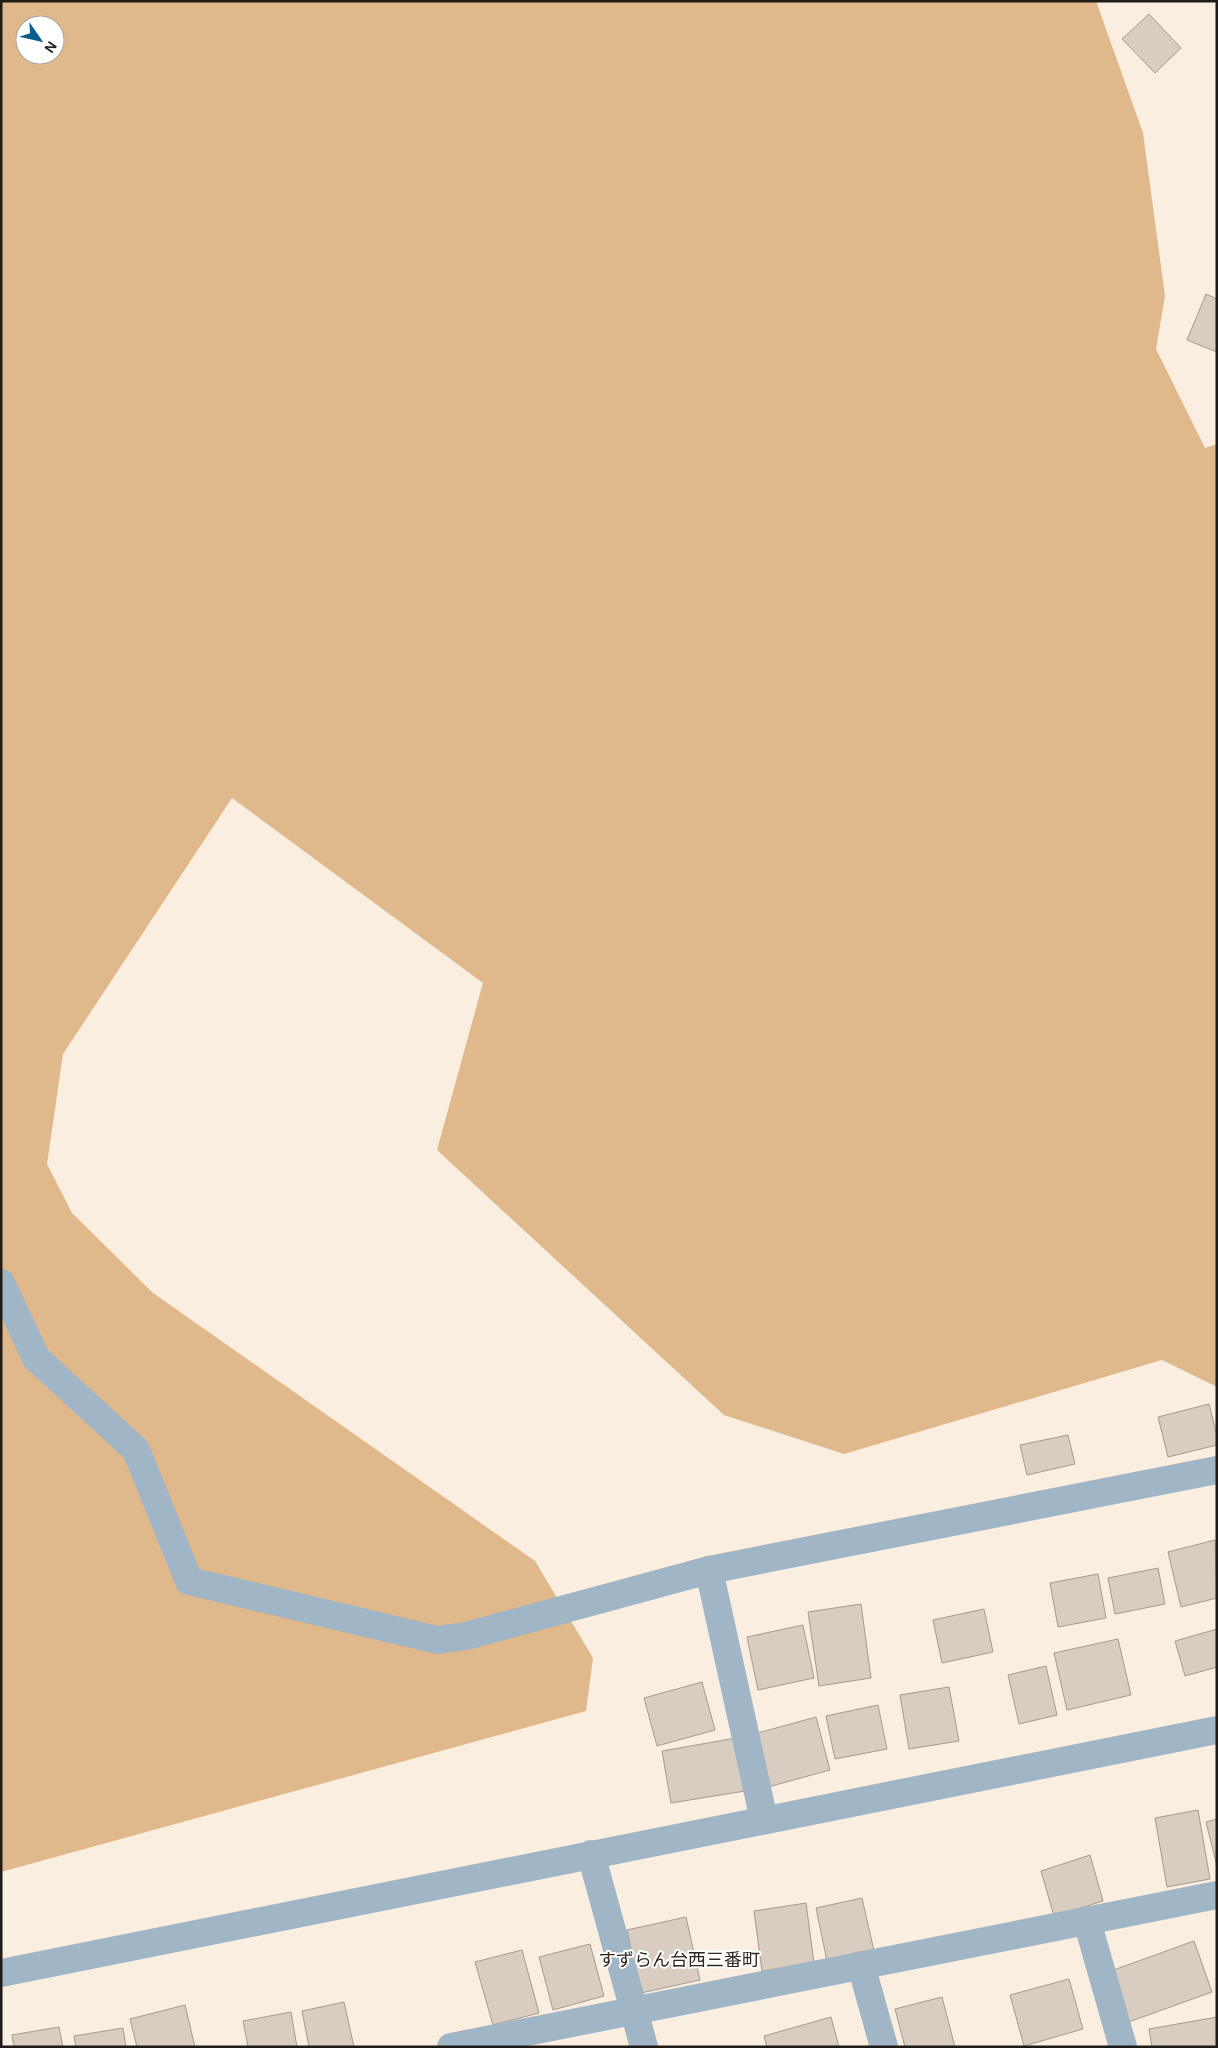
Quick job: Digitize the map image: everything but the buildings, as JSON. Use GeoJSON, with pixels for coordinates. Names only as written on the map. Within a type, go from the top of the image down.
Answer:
{"type":"FeatureCollection","features":[{"type":"Feature","properties":{"kind":"street"},"geometry":{"type":"LineString","coordinates":[[1,1283],[36,1358],[136,1450],[189,1581],[437,1640],[466,1636],[709,1570],[1217,1470]]}},
{"type":"Feature","properties":{"kind":"street"},"geometry":{"type":"LineString","coordinates":[[709,1570],[764,1820]]}},
{"type":"Feature","properties":{"kind":"street"},"geometry":{"type":"LineString","coordinates":[[1,1973],[1217,1730]]}},
{"type":"Feature","properties":{"kind":"street"},"geometry":{"type":"LineString","coordinates":[[591,1854],[644,2047]]}},
{"type":"Feature","properties":{"kind":"street"},"geometry":{"type":"LineString","coordinates":[[450,2047],[1217,1895]]}},
{"type":"Feature","properties":{"kind":"street"},"geometry":{"type":"LineString","coordinates":[[1088,1921],[1123,2047]]}},
{"type":"Feature","properties":{"kind":"street"},"geometry":{"type":"LineString","coordinates":[[861,1965],[884,2047]]}},
{"type":"Feature","properties":{"kind":"shaded area"},"geometry":{"type":"Polygon","coordinates":[[[1,1],[1096,1],[1143,133],[1165,296],[1156,349],[1205,448],[1217,444],[1217,1387],[1162,1360],[844,1454],[724,1415],[437,1150],[483,983],[232,798],[63,1054],[47,1164],[72,1213],[153,1293],[535,1561],[593,1658],[586,1711],[1,1872],[1,1]]]}},
{"type":"Feature","properties":{"kind":"district","name":"すずらん台西三番町"},"geometry":{"type":"Point","coordinates":[679,1960]}}]}
